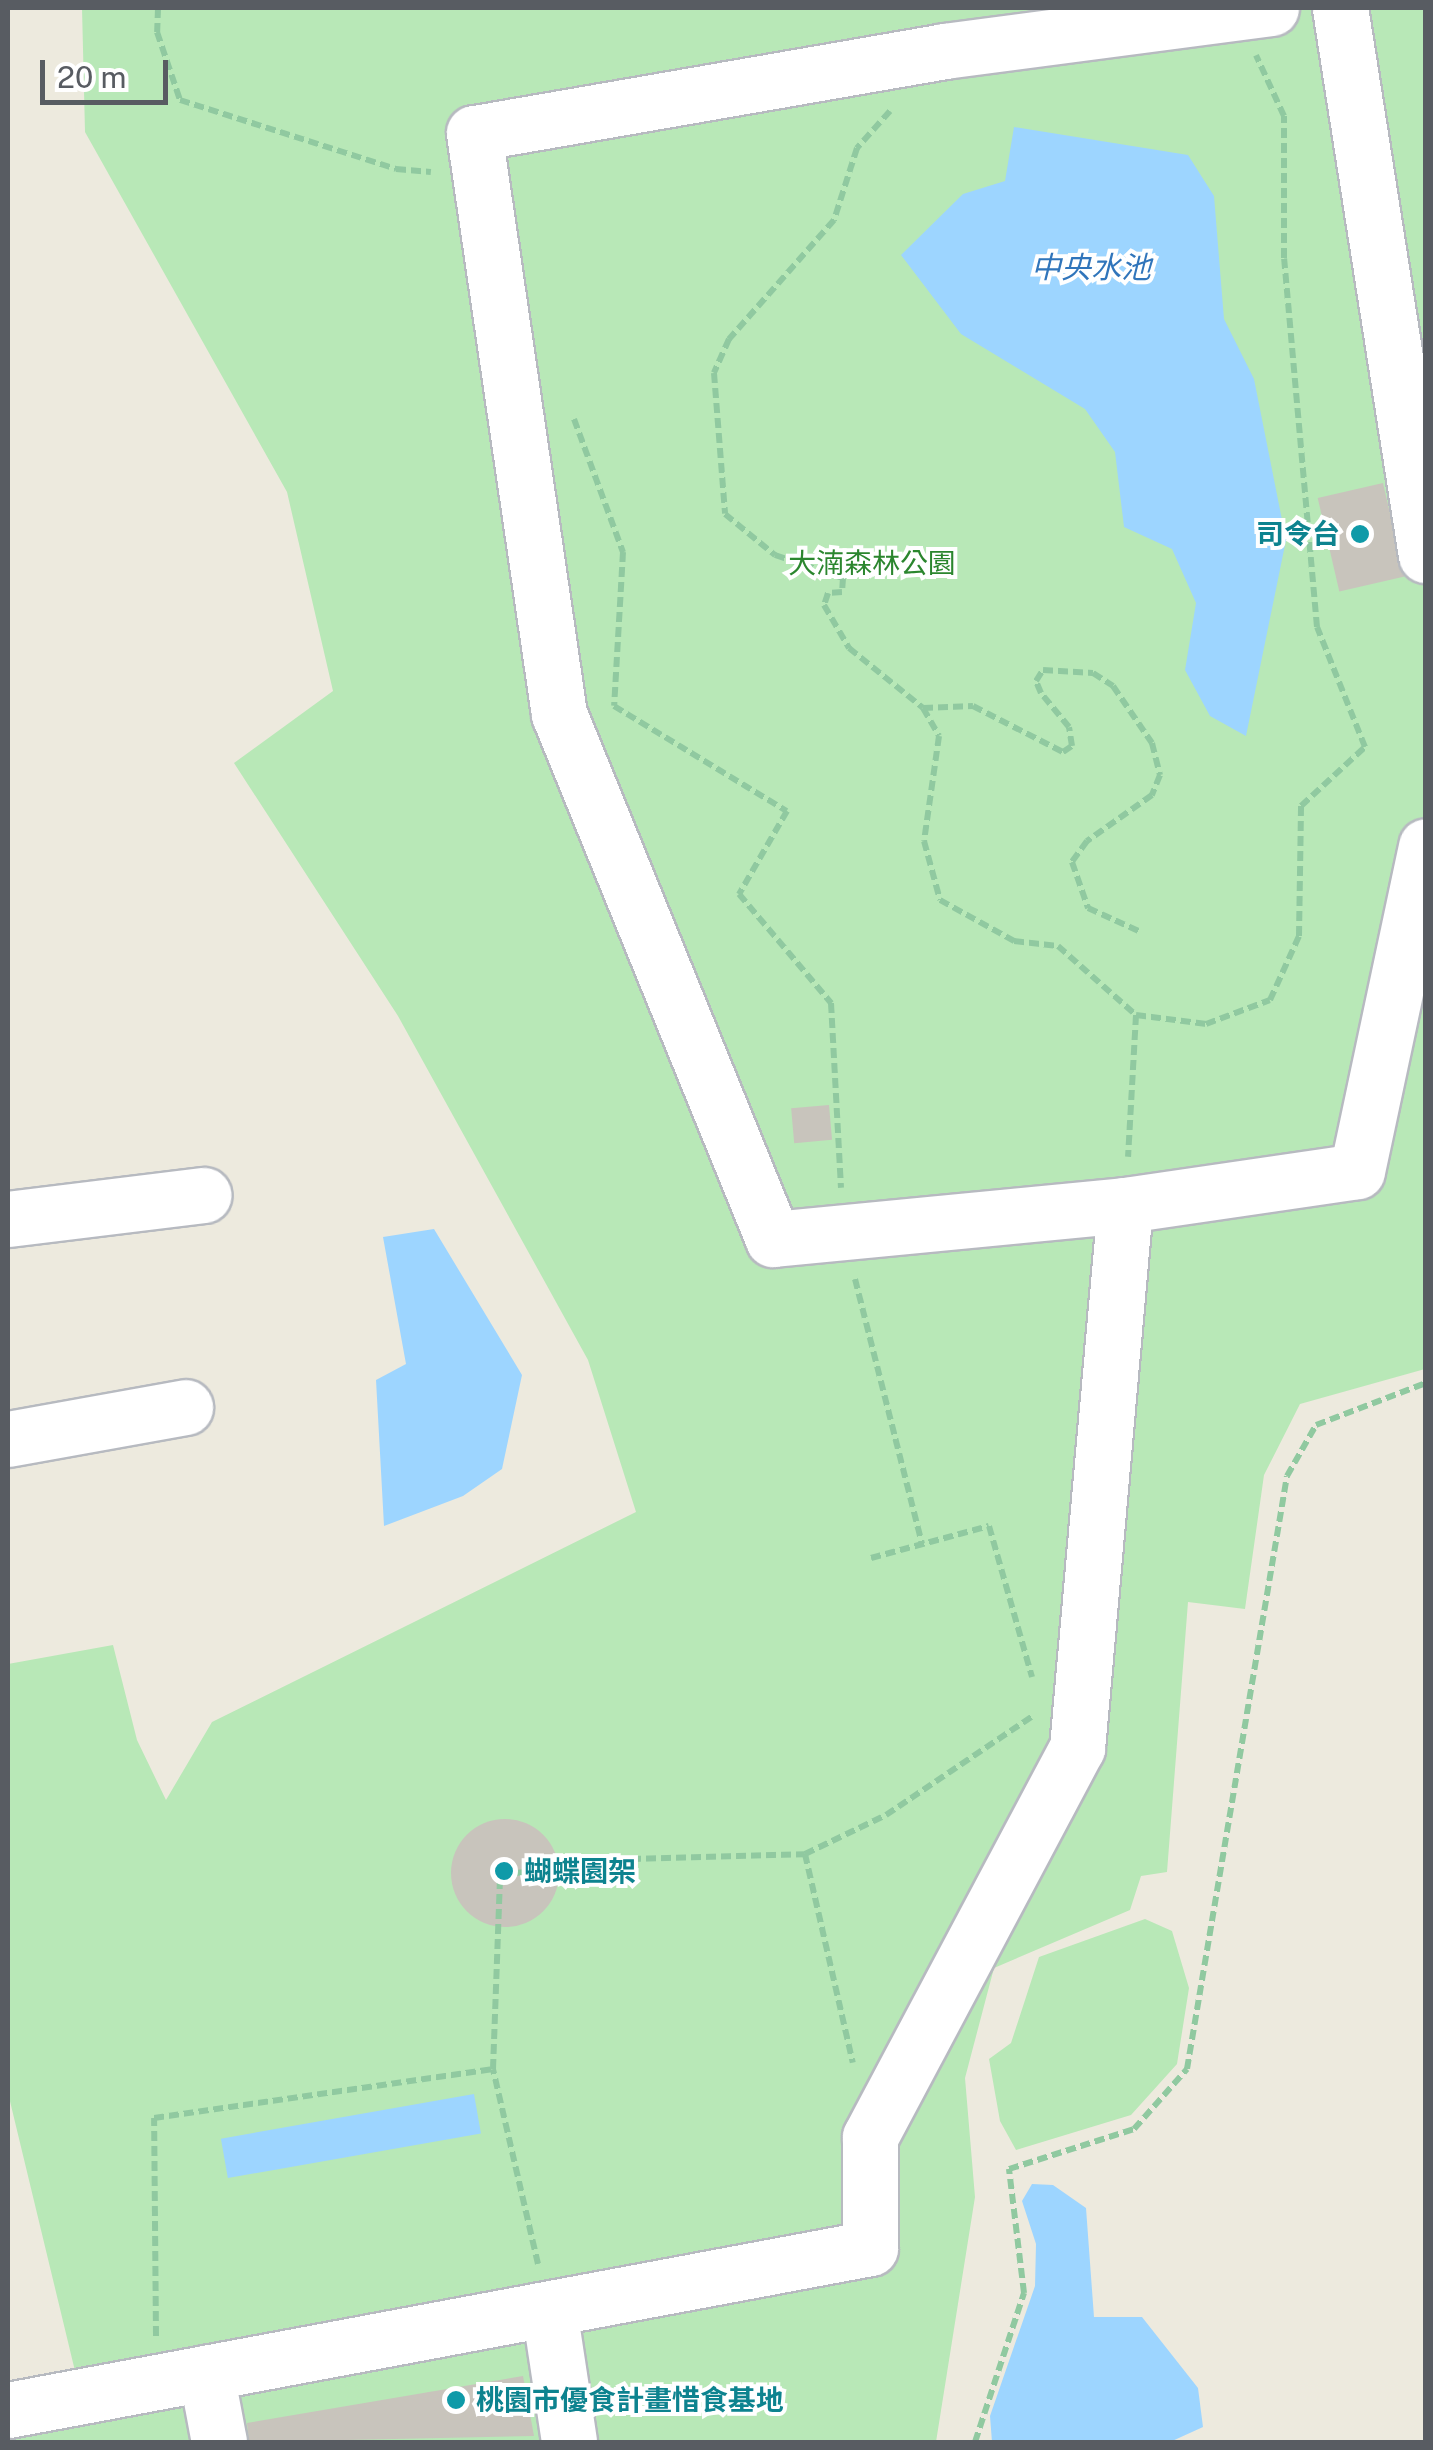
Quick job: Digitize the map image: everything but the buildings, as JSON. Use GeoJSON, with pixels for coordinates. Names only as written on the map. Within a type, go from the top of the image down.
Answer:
{"type":"FeatureCollection","features":[{"type":"Feature","properties":{"kind":"street"},"geometry":{"type":"LineString","coordinates":[[1340,8],[1426,555]]}},
{"type":"Feature","properties":{"kind":"street"},"geometry":{"type":"LineString","coordinates":[[1254,10],[941,29],[474,133],[560,714],[773,1239],[1125,1206],[1357,1170],[1426,846]]}},
{"type":"Feature","properties":{"kind":"street"},"geometry":{"type":"LineString","coordinates":[[8,1219],[204,1195]]}},
{"type":"Feature","properties":{"kind":"street"},"geometry":{"type":"LineString","coordinates":[[8,2410],[870,2248],[870,2138],[1059,1729],[1125,1206]]}},
{"type":"Feature","properties":{"kind":"street"},"geometry":{"type":"LineString","coordinates":[[8,1439],[185,1407]]}},
{"type":"Feature","properties":{"kind":"street"},"geometry":{"type":"LineString","coordinates":[[549,2308],[569,2442]]}},
{"type":"Feature","properties":{"kind":"street"},"geometry":{"type":"LineString","coordinates":[[181,2378],[218,2442]]}},
{"type":"Feature","properties":{"kind":"path"},"geometry":{"type":"LineString","coordinates":[[158,8],[157,32],[180,100],[396,169],[480,175]]}},
{"type":"Feature","properties":{"kind":"path"},"geometry":{"type":"LineString","coordinates":[[895,106],[857,148],[834,220],[729,339],[714,373],[725,514],[776,555],[842,578],[842,592],[828,593],[824,605],[848,648],[924,708],[939,736],[924,842],[940,900],[1014,941],[1058,946],[1136,1015],[1206,1024],[1270,1000],[1299,936],[1301,806],[1365,746],[1316,626],[1284,258],[1284,116],[1254,10]]}},
{"type":"Feature","properties":{"kind":"path"},"geometry":{"type":"LineString","coordinates":[[574,419],[622,552],[614,706],[788,811],[738,894],[831,1003],[843,1232],[922,1544]]}},
{"type":"Feature","properties":{"kind":"path"},"geometry":{"type":"LineString","coordinates":[[924,708],[972,706],[1063,752],[1072,746],[1069,728],[1041,693],[1036,681],[1043,670],[1093,673],[1113,686],[1152,743],[1160,774],[1142,804],[1086,841],[1072,862],[1088,908],[1141,932]]}},
{"type":"Feature","properties":{"kind":"path"},"geometry":{"type":"LineString","coordinates":[[1125,1206],[1136,1015]]}},
{"type":"Feature","properties":{"kind":"path"},"geometry":{"type":"LineString","coordinates":[[975,2442],[1024,2293],[1009,2170],[1134,2128],[1187,2068],[1287,1476],[1316,1426],[1426,1383]]}},
{"type":"Feature","properties":{"kind":"path"},"geometry":{"type":"LineString","coordinates":[[549,2308],[493,2069],[500,1874],[630,1859],[805,1854],[1059,1729],[989,1526],[871,1558]]}},
{"type":"Feature","properties":{"kind":"path"},"geometry":{"type":"LineString","coordinates":[[805,1854],[870,2138]]}},
{"type":"Feature","properties":{"kind":"path"},"geometry":{"type":"LineString","coordinates":[[181,2378],[154,2118],[493,2069]]}},
{"type":"Feature","properties":{"kind":"green space","name":"大湳森林公園"},"geometry":{"type":"Polygon","coordinates":[[[82,8],[1425,8],[1425,1369],[1300,1404],[1264,1475],[1245,1609],[1188,1602],[1167,1872],[1141,1876],[1130,1910],[994,1968],[965,2078],[975,2197],[936,2442],[8,2442],[8,2384],[75,2371],[8,2093],[8,1664],[113,1645],[137,1740],[166,1800],[212,1722],[636,1512],[588,1360],[398,1016],[234,763],[333,691],[287,492],[85,132],[82,8]]]}},
{"type":"Feature","properties":{"kind":"green space"},"geometry":{"type":"Polygon","coordinates":[[[1145,1919],[1172,1931],[1189,1988],[1177,2064],[1131,2115],[1016,2150],[1000,2121],[989,2059],[1011,2043],[1039,1957],[1145,1919]]]}},
{"type":"Feature","properties":{"kind":"water","name":"中央水池"},"geometry":{"type":"Polygon","coordinates":[[[1014,127],[1188,155],[1214,196],[1224,319],[1254,379],[1286,540],[1246,736],[1210,716],[1185,670],[1196,603],[1172,549],[1124,527],[1115,452],[1085,409],[961,334],[901,255],[963,194],[1005,181],[1014,127]]]}},
{"type":"Feature","properties":{"kind":"water"},"geometry":{"type":"Polygon","coordinates":[[[434,1229],[522,1375],[502,1469],[463,1496],[384,1526],[376,1380],[406,1364],[383,1237],[434,1229]]]}},
{"type":"Feature","properties":{"kind":"water"},"geometry":{"type":"Polygon","coordinates":[[[474,2094],[481,2133],[228,2178],[221,2139],[474,2094]]]}},
{"type":"Feature","properties":{"kind":"water"},"geometry":{"type":"Polygon","coordinates":[[[1032,2184],[1053,2185],[1086,2208],[1094,2317],[1142,2317],[1198,2388],[1203,2427],[1170,2442],[992,2442],[990,2416],[1035,2286],[1036,2244],[1022,2201],[1032,2184]]]}},
{"type":"Feature","properties":{"kind":"place","name":"司令台"},"geometry":{"type":"Point","coordinates":[1360,534]}},
{"type":"Feature","properties":{"kind":"place","name":"蝴蝶園架"},"geometry":{"type":"Point","coordinates":[504,1871]}},
{"type":"Feature","properties":{"kind":"place","name":"桃園市優食計畫惜食基地"},"geometry":{"type":"Point","coordinates":[456,2400]}}]}
